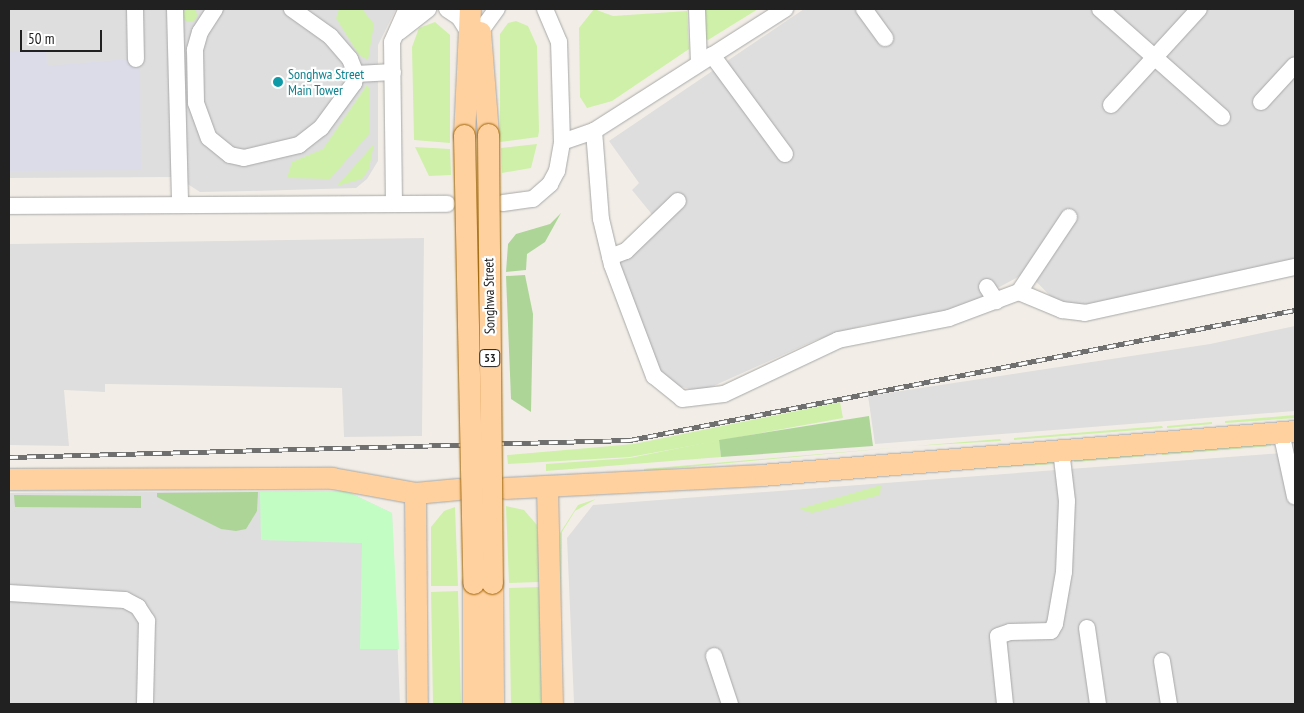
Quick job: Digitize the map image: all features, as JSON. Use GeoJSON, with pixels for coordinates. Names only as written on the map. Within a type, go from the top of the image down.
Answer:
{"type":"FeatureCollection","features":[{"type":"Feature","properties":{"kind":"main road","name":"Songhwa Street"},"geometry":{"type":"LineString","coordinates":[[470,9],[488,134],[483,583],[473,704]]}},
{"type":"Feature","properties":{"kind":"main road","name":"Songhwa Street"},"geometry":{"type":"LineString","coordinates":[[478,9],[464,135],[483,583],[493,704]]}},
{"type":"Feature","properties":{"kind":"main road"},"geometry":{"type":"LineString","coordinates":[[505,488],[547,488],[1288,432]]}},
{"type":"Feature","properties":{"kind":"main road"},"geometry":{"type":"LineString","coordinates":[[9,479],[332,478],[415,493],[458,489]]}},
{"type":"Feature","properties":{"kind":"main road"},"geometry":{"type":"LineString","coordinates":[[547,488],[552,704]]}},
{"type":"Feature","properties":{"kind":"main road"},"geometry":{"type":"LineString","coordinates":[[415,493],[417,704]]}},
{"type":"Feature","properties":{"kind":"street"},"geometry":{"type":"LineString","coordinates":[[135,9],[136,58]]}},
{"type":"Feature","properties":{"kind":"street"},"geometry":{"type":"LineString","coordinates":[[175,9],[180,205]]}},
{"type":"Feature","properties":{"kind":"street"},"geometry":{"type":"LineString","coordinates":[[215,9],[200,32],[194,76],[196,102],[209,138],[230,155],[244,158],[299,144],[337,109],[356,74]]}},
{"type":"Feature","properties":{"kind":"street"},"geometry":{"type":"LineString","coordinates":[[394,204],[392,42],[407,9]]}},
{"type":"Feature","properties":{"kind":"street"},"geometry":{"type":"LineString","coordinates":[[392,42],[403,26],[428,9]]}},
{"type":"Feature","properties":{"kind":"street"},"geometry":{"type":"LineString","coordinates":[[447,9],[459,16],[474,32],[497,9]]}},
{"type":"Feature","properties":{"kind":"street"},"geometry":{"type":"LineString","coordinates":[[697,9],[706,59],[786,154]]}},
{"type":"Feature","properties":{"kind":"street"},"geometry":{"type":"LineString","coordinates":[[562,142],[594,131],[784,9]]}},
{"type":"Feature","properties":{"kind":"street"},"geometry":{"type":"LineString","coordinates":[[864,9],[885,38]]}},
{"type":"Feature","properties":{"kind":"street"},"geometry":{"type":"LineString","coordinates":[[1100,9],[1222,117]]}},
{"type":"Feature","properties":{"kind":"street"},"geometry":{"type":"LineString","coordinates":[[1111,105],[1199,9]]}},
{"type":"Feature","properties":{"kind":"street"},"geometry":{"type":"LineString","coordinates":[[298,10],[330,36],[356,74]]}},
{"type":"Feature","properties":{"kind":"street"},"geometry":{"type":"LineString","coordinates":[[503,203],[533,199],[550,184],[562,142],[559,42],[544,11]]}},
{"type":"Feature","properties":{"kind":"street"},"geometry":{"type":"LineString","coordinates":[[1261,102],[1295,65]]}},
{"type":"Feature","properties":{"kind":"street"},"geometry":{"type":"LineString","coordinates":[[356,74],[393,72]]}},
{"type":"Feature","properties":{"kind":"street"},"geometry":{"type":"LineString","coordinates":[[176,74],[194,76]]}},
{"type":"Feature","properties":{"kind":"street"},"geometry":{"type":"LineString","coordinates":[[594,131],[601,219],[610,257],[654,376],[682,399],[724,394],[838,340],[948,318],[1019,292],[1069,217]]}},
{"type":"Feature","properties":{"kind":"street"},"geometry":{"type":"LineString","coordinates":[[610,257],[626,251],[678,201]]}},
{"type":"Feature","properties":{"kind":"street"},"geometry":{"type":"LineString","coordinates":[[9,206],[447,204]]}},
{"type":"Feature","properties":{"kind":"street"},"geometry":{"type":"LineString","coordinates":[[1019,292],[1062,310],[1085,313],[1295,267]]}},
{"type":"Feature","properties":{"kind":"street"},"geometry":{"type":"LineString","coordinates":[[987,287],[996,301]]}},
{"type":"Feature","properties":{"kind":"street"},"geometry":{"type":"LineString","coordinates":[[1288,432],[1295,497]]}},
{"type":"Feature","properties":{"kind":"street"},"geometry":{"type":"LineString","coordinates":[[1005,704],[998,636],[1050,631],[1055,624],[1064,572],[1067,500],[1061,450]]}},
{"type":"Feature","properties":{"kind":"street"},"geometry":{"type":"LineString","coordinates":[[9,593],[125,600],[138,607],[147,621],[145,704]]}},
{"type":"Feature","properties":{"kind":"street"},"geometry":{"type":"LineString","coordinates":[[1087,628],[1098,704]]}},
{"type":"Feature","properties":{"kind":"street"},"geometry":{"type":"LineString","coordinates":[[714,656],[730,704]]}},
{"type":"Feature","properties":{"kind":"street"},"geometry":{"type":"LineString","coordinates":[[1162,661],[1169,704]]}},
{"type":"Feature","properties":{"kind":"shaded area"},"geometry":{"type":"Polygon","coordinates":[[[9,9],[169,9],[173,177],[9,178],[9,9]]]}},
{"type":"Feature","properties":{"kind":"shaded area"},"geometry":{"type":"Polygon","coordinates":[[[182,9],[396,9],[378,45],[378,161],[367,179],[356,188],[250,191],[200,192],[186,183],[182,9]]]}},
{"type":"Feature","properties":{"kind":"shaded area"},"geometry":{"type":"Polygon","coordinates":[[[804,9],[1295,9],[1295,262],[1081,309],[1057,303],[1027,272],[946,316],[865,325],[816,340],[700,392],[668,383],[658,373],[616,262],[659,223],[632,190],[639,183],[609,141],[804,9]]]}},
{"type":"Feature","properties":{"kind":"shaded area"},"geometry":{"type":"Polygon","coordinates":[[[46,50],[47,66],[140,58],[141,170],[9,171],[9,51],[46,50]]]}},
{"type":"Feature","properties":{"kind":"shaded area"},"geometry":{"type":"Polygon","coordinates":[[[424,238],[422,436],[344,437],[342,388],[105,384],[105,392],[64,390],[69,446],[9,445],[9,244],[424,238]]]}},
{"type":"Feature","properties":{"kind":"shaded area"},"geometry":{"type":"Polygon","coordinates":[[[1295,326],[1295,411],[875,444],[868,396],[1210,344],[1295,326]]]}},
{"type":"Feature","properties":{"kind":"shaded area"},"geometry":{"type":"Polygon","coordinates":[[[1295,452],[1295,704],[574,704],[567,538],[593,505],[1295,452]]]}},
{"type":"Feature","properties":{"kind":"shaded area"},"geometry":{"type":"Polygon","coordinates":[[[346,491],[392,513],[400,704],[9,704],[9,493],[346,491]]]}},
{"type":"Feature","properties":{"kind":"green space"},"geometry":{"type":"Polygon","coordinates":[[[190,8],[195,10],[197,15],[195,20],[190,22],[185,20],[183,15],[185,10],[190,8]]]}},
{"type":"Feature","properties":{"kind":"green space"},"geometry":{"type":"Polygon","coordinates":[[[339,9],[362,9],[374,24],[368,60],[359,55],[336,18],[339,9]]]}},
{"type":"Feature","properties":{"kind":"green space"},"geometry":{"type":"Polygon","coordinates":[[[594,9],[613,16],[687,11],[689,49],[612,101],[587,108],[580,97],[579,28],[594,9]]]}},
{"type":"Feature","properties":{"kind":"green space"},"geometry":{"type":"Polygon","coordinates":[[[703,9],[758,9],[708,40],[704,38],[703,9]]]}},
{"type":"Feature","properties":{"kind":"green space"},"geometry":{"type":"Polygon","coordinates":[[[516,21],[528,26],[537,46],[539,131],[538,137],[500,142],[500,34],[508,23],[516,21]]]}},
{"type":"Feature","properties":{"kind":"green space"},"geometry":{"type":"Polygon","coordinates":[[[435,22],[450,35],[450,143],[414,140],[412,47],[419,28],[435,22]]]}},
{"type":"Feature","properties":{"kind":"green space"},"geometry":{"type":"Polygon","coordinates":[[[367,85],[370,89],[370,133],[330,179],[287,178],[292,162],[323,149],[367,85]]]}},
{"type":"Feature","properties":{"kind":"green space"},"geometry":{"type":"Polygon","coordinates":[[[374,144],[369,169],[362,179],[337,186],[374,144]]]}},
{"type":"Feature","properties":{"kind":"green space"},"geometry":{"type":"Polygon","coordinates":[[[537,144],[531,168],[502,173],[501,148],[537,144]]]}},
{"type":"Feature","properties":{"kind":"green space"},"geometry":{"type":"Polygon","coordinates":[[[415,147],[450,149],[451,175],[429,176],[415,147]]]}},
{"type":"Feature","properties":{"kind":"green space"},"geometry":{"type":"Polygon","coordinates":[[[561,213],[545,242],[527,254],[526,270],[506,272],[508,244],[516,234],[550,224],[561,213]]]}},
{"type":"Feature","properties":{"kind":"green space"},"geometry":{"type":"Polygon","coordinates":[[[525,275],[533,314],[531,412],[511,399],[506,276],[525,275]]]}},
{"type":"Feature","properties":{"kind":"green space"},"geometry":{"type":"Polygon","coordinates":[[[840,402],[843,418],[630,457],[508,464],[507,455],[634,444],[840,402]]]}},
{"type":"Feature","properties":{"kind":"green space"},"geometry":{"type":"Polygon","coordinates":[[[1295,415],[1295,418],[1225,423],[1225,421],[1295,415]]]}},
{"type":"Feature","properties":{"kind":"green space"},"geometry":{"type":"Polygon","coordinates":[[[869,416],[873,446],[721,457],[719,440],[869,416]]]}},
{"type":"Feature","properties":{"kind":"green space"},"geometry":{"type":"Polygon","coordinates":[[[1212,422],[1212,424],[1167,428],[1167,426],[1212,422]]]}},
{"type":"Feature","properties":{"kind":"green space"},"geometry":{"type":"Polygon","coordinates":[[[1162,426],[1163,428],[1014,440],[1014,438],[1162,426]]]}},
{"type":"Feature","properties":{"kind":"green space"},"geometry":{"type":"Polygon","coordinates":[[[1000,439],[1001,441],[914,446],[1000,439]]]}},
{"type":"Feature","properties":{"kind":"green space"},"geometry":{"type":"Polygon","coordinates":[[[719,440],[721,457],[546,471],[546,464],[630,458],[719,440]]]}},
{"type":"Feature","properties":{"kind":"green space"},"geometry":{"type":"Polygon","coordinates":[[[1271,444],[1271,446],[1162,455],[1162,453],[1271,444]]]}},
{"type":"Feature","properties":{"kind":"green space"},"geometry":{"type":"Polygon","coordinates":[[[902,447],[644,471],[644,469],[902,447]]]}},
{"type":"Feature","properties":{"kind":"green space"},"geometry":{"type":"Polygon","coordinates":[[[1145,454],[1146,456],[1074,462],[1074,460],[1145,454]]]}},
{"type":"Feature","properties":{"kind":"green space"},"geometry":{"type":"Polygon","coordinates":[[[1055,461],[1055,464],[932,471],[1055,461]]]}},
{"type":"Feature","properties":{"kind":"green space"},"geometry":{"type":"Polygon","coordinates":[[[881,485],[880,495],[812,513],[799,509],[881,485]]]}},
{"type":"Feature","properties":{"kind":"green space"},"geometry":{"type":"Polygon","coordinates":[[[346,491],[392,513],[399,649],[360,649],[362,543],[261,540],[260,492],[346,491]]]}},
{"type":"Feature","properties":{"kind":"green space"},"geometry":{"type":"Polygon","coordinates":[[[258,492],[257,511],[246,529],[236,531],[221,529],[157,497],[157,493],[258,492]]]}},
{"type":"Feature","properties":{"kind":"green space"},"geometry":{"type":"Polygon","coordinates":[[[14,495],[141,496],[141,508],[15,507],[14,495]]]}},
{"type":"Feature","properties":{"kind":"green space"},"geometry":{"type":"Polygon","coordinates":[[[596,499],[575,511],[562,532],[561,666],[560,533],[578,505],[596,499]]]}},
{"type":"Feature","properties":{"kind":"green space"},"geometry":{"type":"Polygon","coordinates":[[[506,506],[524,510],[537,525],[540,582],[509,583],[506,506]]]}},
{"type":"Feature","properties":{"kind":"green space"},"geometry":{"type":"Polygon","coordinates":[[[455,507],[458,586],[431,586],[431,527],[444,511],[455,507]]]}},
{"type":"Feature","properties":{"kind":"green space"},"geometry":{"type":"Polygon","coordinates":[[[540,587],[541,704],[511,704],[509,588],[540,587]]]}},
{"type":"Feature","properties":{"kind":"green space"},"geometry":{"type":"Polygon","coordinates":[[[458,591],[461,704],[433,704],[431,592],[458,591]]]}},
{"type":"Feature","properties":{"kind":"railway"},"geometry":{"type":"LineString","coordinates":[[9,457],[630,440],[1295,310]]}},
{"type":"Feature","properties":{"kind":"place","name":"Songhwa Street Main Tower"},"geometry":{"type":"Point","coordinates":[278,82]}}]}
